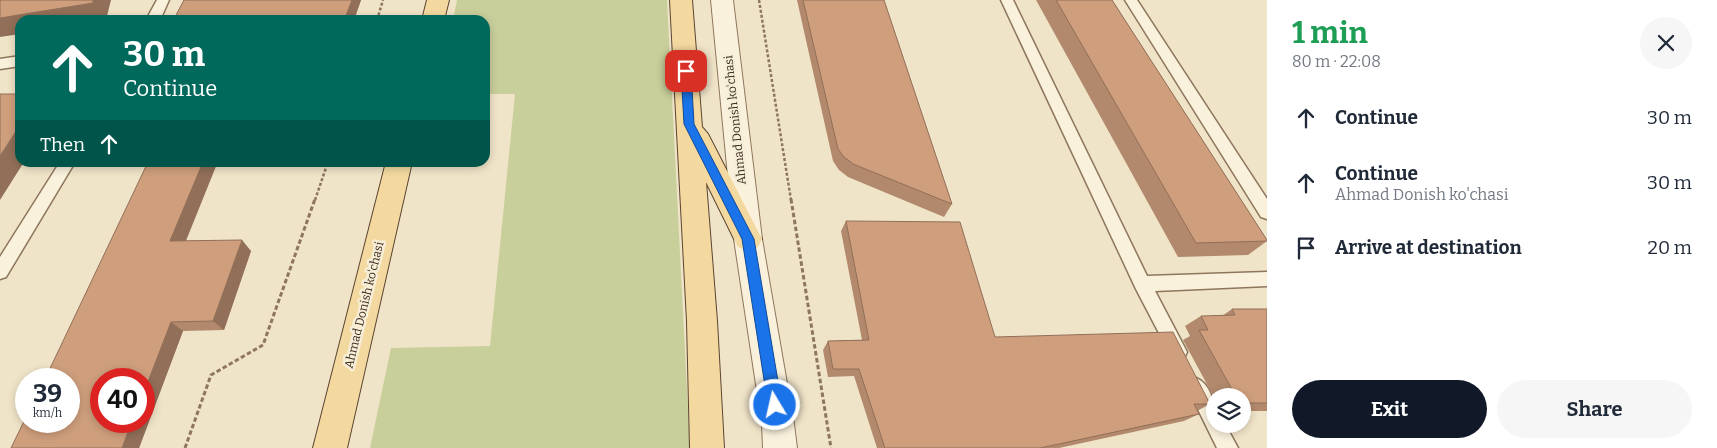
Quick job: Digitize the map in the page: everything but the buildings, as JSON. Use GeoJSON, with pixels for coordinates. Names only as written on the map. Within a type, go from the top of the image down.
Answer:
{"type":"FeatureCollection","features":[{"type":"Feature","properties":{"kind":"main road"},"geometry":{"type":"LineString","coordinates":[[434,15],[438,0]]}},
{"type":"Feature","properties":{"kind":"main road"},"geometry":{"type":"LineString","coordinates":[[681,0],[702,321],[707,448]]}},
{"type":"Feature","properties":{"kind":"main road"},"geometry":{"type":"LineString","coordinates":[[689,124],[748,239]]}},
{"type":"Feature","properties":{"kind":"main road","name":"Ahmad Donish ko'chasi"},"geometry":{"type":"LineString","coordinates":[[330,448],[398,167]]}},
{"type":"Feature","properties":{"kind":"street","name":"Ahmad Donish ko'chasi"},"geometry":{"type":"LineString","coordinates":[[722,0],[748,239],[778,424],[780,448]]}},
{"type":"Feature","properties":{"kind":"lane"},"geometry":{"type":"LineString","coordinates":[[156,15],[163,0]]}},
{"type":"Feature","properties":{"kind":"lane"},"geometry":{"type":"LineString","coordinates":[[1007,0],[1142,284],[1206,406]]}},
{"type":"Feature","properties":{"kind":"lane"},"geometry":{"type":"LineString","coordinates":[[1131,0],[1267,212]]}},
{"type":"Feature","properties":{"kind":"lane"},"geometry":{"type":"LineString","coordinates":[[0,64],[15,62]]}},
{"type":"Feature","properties":{"kind":"lane"},"geometry":{"type":"LineString","coordinates":[[0,272],[65,167]]}},
{"type":"Feature","properties":{"kind":"lane"},"geometry":{"type":"LineString","coordinates":[[1142,284],[1267,279]]}},
{"type":"Feature","properties":{"kind":"lane"},"geometry":{"type":"LineString","coordinates":[[1220,433],[1228,448]]}},
{"type":"Feature","properties":{"kind":"path"},"geometry":{"type":"LineString","coordinates":[[378,15],[383,0]]}},
{"type":"Feature","properties":{"kind":"path"},"geometry":{"type":"LineString","coordinates":[[759,0],[831,448]]}},
{"type":"Feature","properties":{"kind":"path"},"geometry":{"type":"LineString","coordinates":[[185,448],[211,374],[263,344],[326,167]]}},
{"type":"Feature","properties":{"kind":"green space"},"geometry":{"type":"Polygon","coordinates":[[[457,0],[667,0],[690,448],[370,448],[391,348],[490,346],[515,94],[490,94],[490,15],[454,15],[457,0]]]}},
{"type":"Feature","properties":{"kind":"route"},"geometry":{"type":"LineString","coordinates":[[686,71],[689,124],[748,239],[775,405]]}}]}
